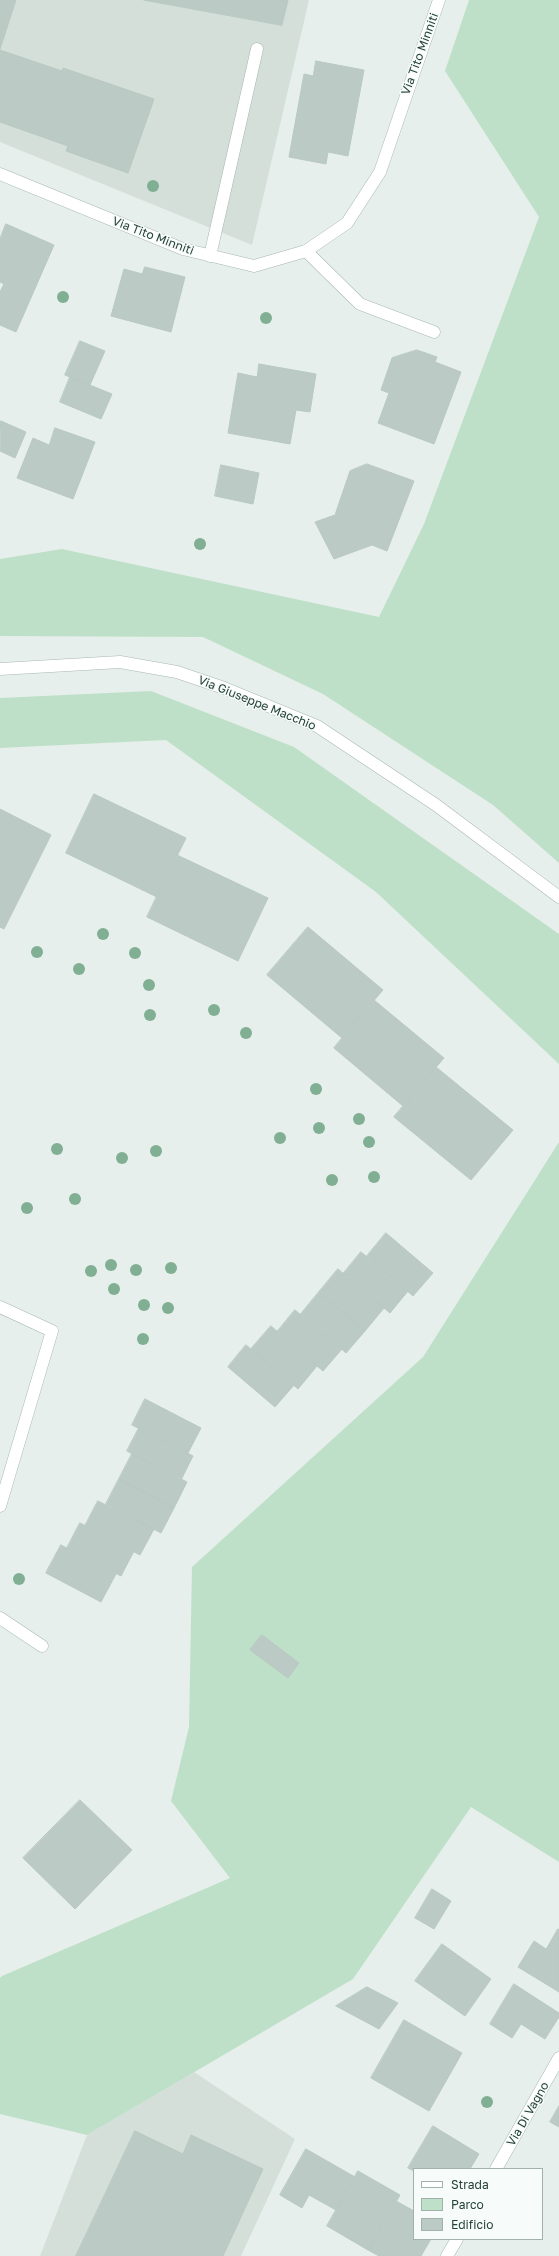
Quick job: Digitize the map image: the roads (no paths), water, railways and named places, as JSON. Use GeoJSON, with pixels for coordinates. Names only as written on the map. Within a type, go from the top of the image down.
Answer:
{"type":"FeatureCollection","features":[{"type":"Feature","properties":{"kind":"street","name":"Via Tito Minniti"},"geometry":{"type":"LineString","coordinates":[[0,174],[183,249],[210,256],[254,266],[306,251],[347,223],[380,172],[440,0]]}},
{"type":"Feature","properties":{"kind":"street"},"geometry":{"type":"LineString","coordinates":[[210,256],[258,49]]}},
{"type":"Feature","properties":{"kind":"street"},"geometry":{"type":"LineString","coordinates":[[306,251],[360,304],[434,332]]}},
{"type":"Feature","properties":{"kind":"street","name":"Via Giuseppe Macchio"},"geometry":{"type":"LineString","coordinates":[[0,669],[120,662],[177,672],[224,688],[317,726],[436,805],[559,897]]}},
{"type":"Feature","properties":{"kind":"street"},"geometry":{"type":"LineString","coordinates":[[0,1307],[52,1331],[0,1506]]}},
{"type":"Feature","properties":{"kind":"street"},"geometry":{"type":"LineString","coordinates":[[0,1618],[42,1646]]}},
{"type":"Feature","properties":{"kind":"street","name":"Via Di Vagno"},"geometry":{"type":"LineString","coordinates":[[497,2168],[559,2058]]}},
{"type":"Feature","properties":{"kind":"street"},"geometry":{"type":"LineString","coordinates":[[447,2256],[456,2240]]}}]}
